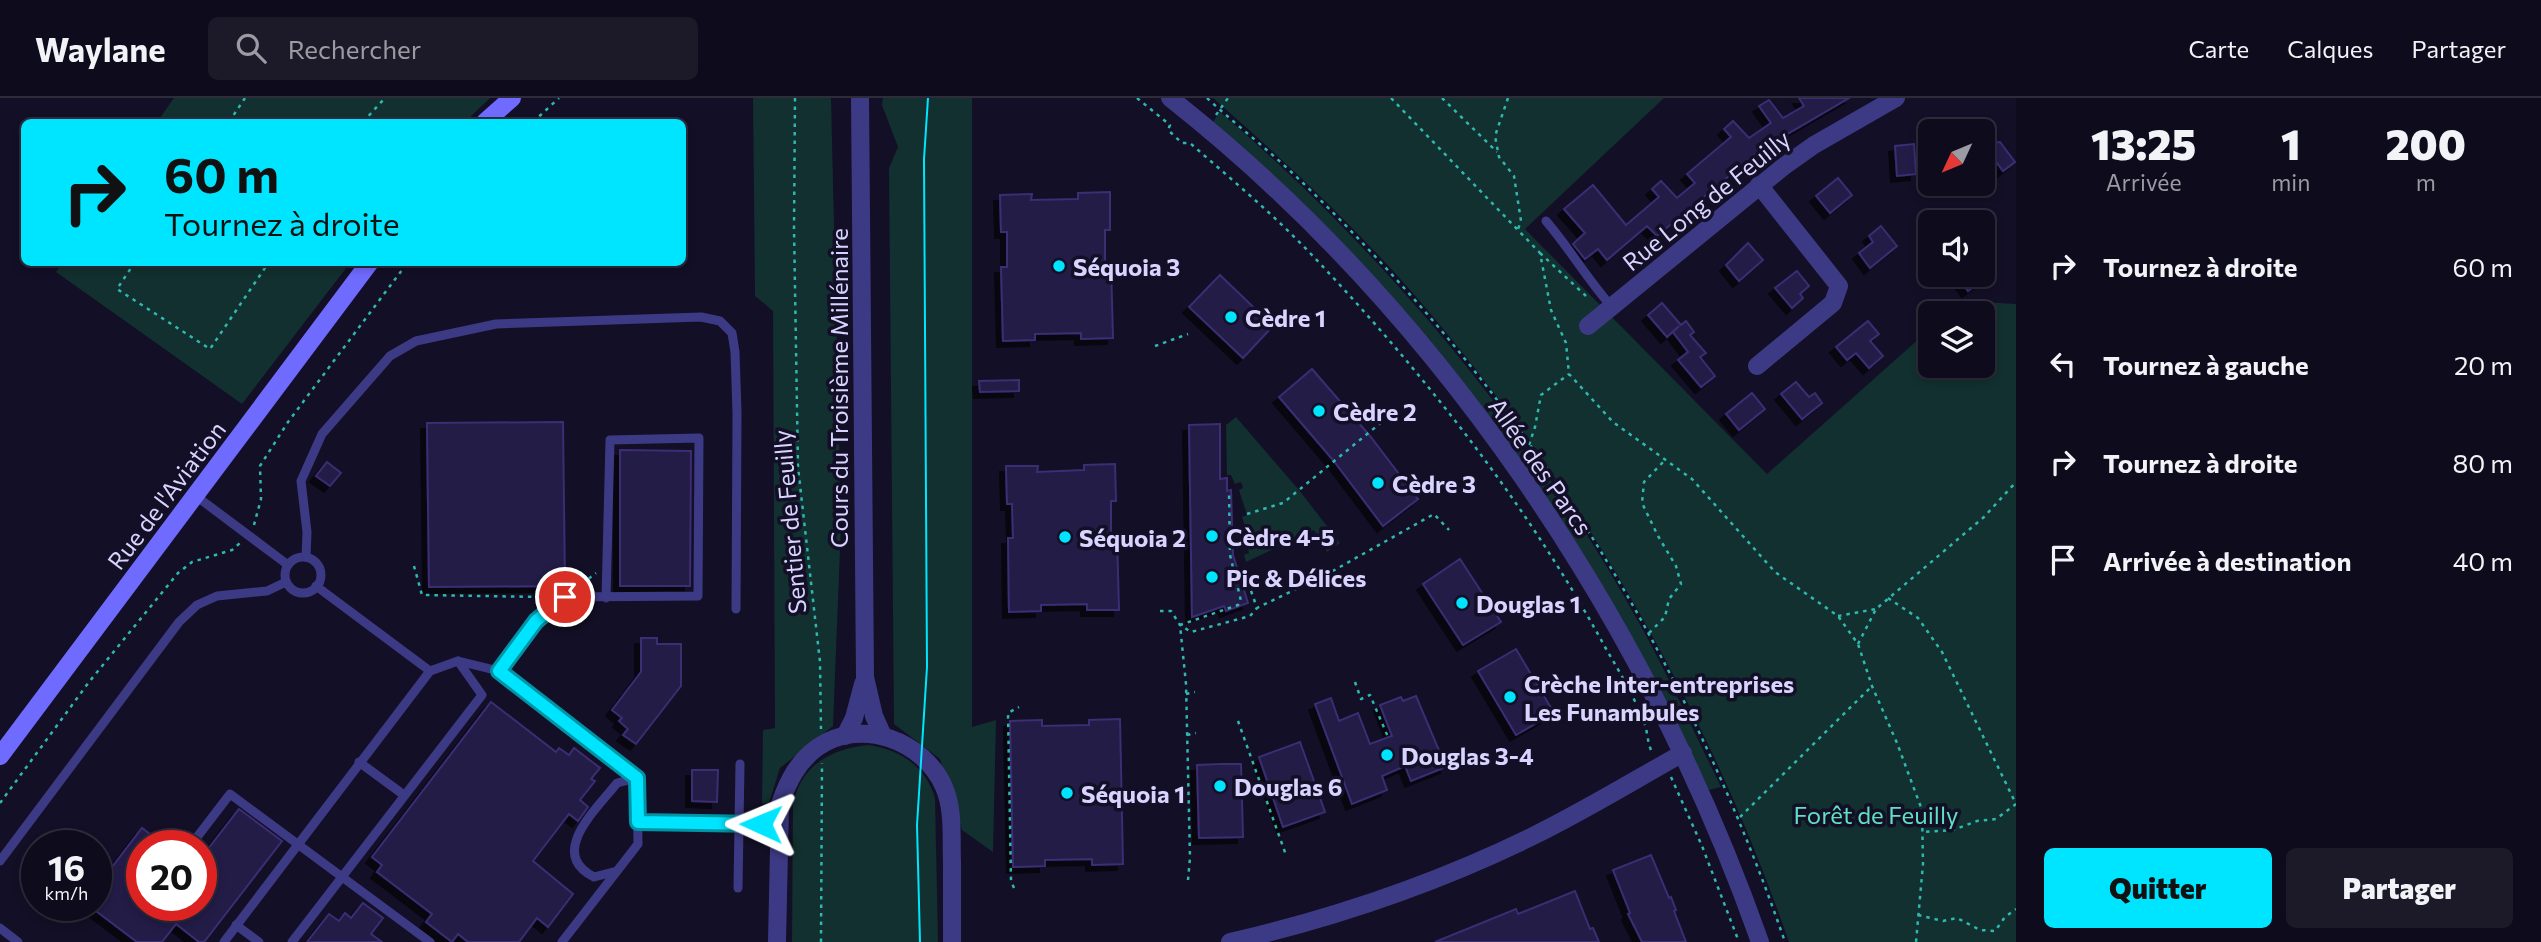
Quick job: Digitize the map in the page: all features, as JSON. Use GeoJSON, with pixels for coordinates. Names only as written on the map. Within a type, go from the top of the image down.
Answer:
{"type":"FeatureCollection","features":[{"type":"Feature","properties":{"kind":"street"},"geometry":{"type":"LineString","coordinates":[[488,119],[512,98]]}},
{"type":"Feature","properties":{"kind":"street","name":"Cours du Troisième Millénaire"},"geometry":{"type":"LineString","coordinates":[[860,98],[865,677],[874,716],[883,736]]}},
{"type":"Feature","properties":{"kind":"street","name":"Allée des Parcs"},"geometry":{"type":"LineString","coordinates":[[1170,98],[1249,165],[1324,238],[1405,325],[1514,464],[1594,585],[1683,753],[1740,887],[1760,942]]}},
{"type":"Feature","properties":{"kind":"street","name":"Rue Long de Feuilly"},"geometry":{"type":"LineString","coordinates":[[1588,326],[1759,185],[1814,145],[1896,98]]}},
{"type":"Feature","properties":{"kind":"street"},"geometry":{"type":"LineString","coordinates":[[1757,366],[1833,303],[1839,286],[1759,185]]}},
{"type":"Feature","properties":{"kind":"street","name":"Rue de l'Aviation"},"geometry":{"type":"LineString","coordinates":[[0,756],[367,266]]}},
{"type":"Feature","properties":{"kind":"street","name":"Cours du Troisième Millénaire"},"geometry":{"type":"LineString","coordinates":[[845,736],[856,712],[865,677]]}},
{"type":"Feature","properties":{"kind":"street"},"geometry":{"type":"LineString","coordinates":[[777,942],[778,826],[780,804],[787,784],[801,763],[821,745],[845,736],[863,734],[883,736],[906,745],[921,756],[936,772],[948,797],[951,817],[952,942]]}},
{"type":"Feature","properties":{"kind":"street"},"geometry":{"type":"LineString","coordinates":[[1230,942],[1293,928],[1445,876],[1542,832],[1683,753]]}},
{"type":"Feature","properties":{"kind":"lane"},"geometry":{"type":"LineString","coordinates":[[1546,221],[1612,307]]}},
{"type":"Feature","properties":{"kind":"lane"},"geometry":{"type":"LineString","coordinates":[[306,558],[307,532],[301,481],[322,434],[390,356],[416,341],[496,324],[701,317],[720,321],[732,332],[735,352],[736,609]]}},
{"type":"Feature","properties":{"kind":"lane"},"geometry":{"type":"LineString","coordinates":[[499,671],[536,621],[565,597],[606,598],[698,596],[699,438],[610,440],[606,598]]}},
{"type":"Feature","properties":{"kind":"lane"},"geometry":{"type":"LineString","coordinates":[[196,496],[288,565]]}},
{"type":"Feature","properties":{"kind":"lane"},"geometry":{"type":"LineString","coordinates":[[306,558],[311,559],[320,574],[316,586],[304,593],[290,588],[286,582],[288,565],[292,560],[306,558]]}},
{"type":"Feature","properties":{"kind":"lane"},"geometry":{"type":"LineString","coordinates":[[0,861],[188,613],[197,605],[217,596],[267,591],[286,582]]}},
{"type":"Feature","properties":{"kind":"lane"},"geometry":{"type":"LineString","coordinates":[[316,586],[430,671]]}},
{"type":"Feature","properties":{"kind":"lane"},"geometry":{"type":"LineString","coordinates":[[292,942],[482,695],[457,661]]}},
{"type":"Feature","properties":{"kind":"lane"},"geometry":{"type":"LineString","coordinates":[[224,942],[430,671],[457,661],[499,671],[637,778]]}},
{"type":"Feature","properties":{"kind":"lane"},"geometry":{"type":"LineString","coordinates":[[359,762],[404,795]]}},
{"type":"Feature","properties":{"kind":"lane"},"geometry":{"type":"LineString","coordinates":[[738,888],[740,764]]}},
{"type":"Feature","properties":{"kind":"lane"},"geometry":{"type":"LineString","coordinates":[[562,942],[638,844],[637,778]]}},
{"type":"Feature","properties":{"kind":"lane"},"geometry":{"type":"LineString","coordinates":[[618,871],[594,877],[583,872],[573,850],[575,838],[617,783],[637,778]]}},
{"type":"Feature","properties":{"kind":"lane"},"geometry":{"type":"LineString","coordinates":[[202,830],[230,794],[430,942]]}},
{"type":"Feature","properties":{"kind":"lane"},"geometry":{"type":"LineString","coordinates":[[638,822],[778,826]]}},
{"type":"Feature","properties":{"kind":"lane"},"geometry":{"type":"LineString","coordinates":[[236,925],[259,942]]}},
{"type":"Feature","properties":{"kind":"lane"},"geometry":{"type":"LineString","coordinates":[[0,928],[18,942]]}},
{"type":"Feature","properties":{"kind":"path"},"geometry":{"type":"LineString","coordinates":[[231,119],[245,98]]}},
{"type":"Feature","properties":{"kind":"path"},"geometry":{"type":"LineString","coordinates":[[366,119],[385,98]]}},
{"type":"Feature","properties":{"kind":"path"},"geometry":{"type":"LineString","coordinates":[[536,119],[559,98]]}},
{"type":"Feature","properties":{"kind":"path","name":"Sentier de Feuilly"},"geometry":{"type":"LineString","coordinates":[[795,98],[798,467],[820,662],[821,942]]}},
{"type":"Feature","properties":{"kind":"path"},"geometry":{"type":"LineString","coordinates":[[1137,98],[1170,125],[1168,130],[1182,143],[1190,143],[1310,253],[1442,404],[1525,518],[1584,611],[1640,714],[1650,748],[1660,766],[1672,777],[1739,942]]}},
{"type":"Feature","properties":{"kind":"path"},"geometry":{"type":"LineString","coordinates":[[1207,98],[1220,110],[1228,98]]}},
{"type":"Feature","properties":{"kind":"path"},"geometry":{"type":"LineString","coordinates":[[1391,98],[1584,295],[1588,297],[1597,290]]}},
{"type":"Feature","properties":{"kind":"path"},"geometry":{"type":"LineString","coordinates":[[1442,98],[1499,155],[1514,176],[1521,221],[1518,230]]}},
{"type":"Feature","properties":{"kind":"path"},"geometry":{"type":"LineString","coordinates":[[1499,155],[1495,136],[1508,98]]}},
{"type":"Feature","properties":{"kind":"path"},"geometry":{"type":"LineString","coordinates":[[1540,253],[1551,310],[1566,343],[1569,374],[1613,422],[1692,479],[1775,572],[1838,616],[1858,644],[1922,810],[1916,942]]}},
{"type":"Feature","properties":{"kind":"path"},"geometry":{"type":"LineString","coordinates":[[132,266],[117,289],[210,349],[266,266]]}},
{"type":"Feature","properties":{"kind":"path"},"geometry":{"type":"LineString","coordinates":[[0,803],[89,682],[178,573],[192,562],[232,550],[249,535],[258,518],[261,499],[260,466],[288,422],[405,266]]}},
{"type":"Feature","properties":{"kind":"path"},"geometry":{"type":"LineString","coordinates":[[1155,346],[1188,334]]}},
{"type":"Feature","properties":{"kind":"path"},"geometry":{"type":"LineString","coordinates":[[1529,445],[1541,395],[1569,374]]}},
{"type":"Feature","properties":{"kind":"path"},"geometry":{"type":"LineString","coordinates":[[1247,514],[1283,503],[1383,421]]}},
{"type":"Feature","properties":{"kind":"path"},"geometry":{"type":"LineString","coordinates":[[1648,634],[1665,617],[1669,599],[1681,584],[1676,566],[1642,503],[1644,482],[1665,460]]}},
{"type":"Feature","properties":{"kind":"path"},"geometry":{"type":"LineString","coordinates":[[1858,644],[1876,609],[1984,517],[2016,482]]}},
{"type":"Feature","properties":{"kind":"path"},"geometry":{"type":"LineString","coordinates":[[1180,625],[1238,605],[1241,601],[1230,555],[1229,491]]}},
{"type":"Feature","properties":{"kind":"path"},"geometry":{"type":"LineString","coordinates":[[1160,611],[1171,611],[1180,625],[1191,632],[1250,616],[1257,608],[1331,572],[1434,514],[1449,530]]}},
{"type":"Feature","properties":{"kind":"path"},"geometry":{"type":"LineString","coordinates":[[414,566],[422,595],[565,597],[607,565]]}},
{"type":"Feature","properties":{"kind":"path"},"geometry":{"type":"LineString","coordinates":[[1255,578],[1255,582],[1249,584],[1257,608]]}},
{"type":"Feature","properties":{"kind":"path"},"geometry":{"type":"LineString","coordinates":[[1888,598],[1918,618],[1942,652],[2016,804],[1996,819],[1977,821],[1954,830],[1923,832]]}},
{"type":"Feature","properties":{"kind":"path"},"geometry":{"type":"LineString","coordinates":[[1838,616],[1876,609]]}},
{"type":"Feature","properties":{"kind":"path"},"geometry":{"type":"LineString","coordinates":[[1180,625],[1186,694],[1188,880]]}},
{"type":"Feature","properties":{"kind":"path"},"geometry":{"type":"LineString","coordinates":[[1355,682],[1362,699],[1370,695],[1388,737]]}},
{"type":"Feature","properties":{"kind":"path"},"geometry":{"type":"LineString","coordinates":[[1739,819],[1872,686]]}},
{"type":"Feature","properties":{"kind":"path"},"geometry":{"type":"LineString","coordinates":[[1186,694],[1195,692]]}},
{"type":"Feature","properties":{"kind":"path"},"geometry":{"type":"LineString","coordinates":[[1014,888],[1011,881],[1008,713],[1019,707]]}},
{"type":"Feature","properties":{"kind":"path"},"geometry":{"type":"LineString","coordinates":[[1238,721],[1286,855]]}},
{"type":"Feature","properties":{"kind":"path"},"geometry":{"type":"LineString","coordinates":[[1187,735],[1196,733]]}},
{"type":"Feature","properties":{"kind":"path"},"geometry":{"type":"LineString","coordinates":[[1918,915],[1942,922],[1957,918],[1980,930],[1995,931],[2005,917],[2016,909]]}},
{"type":"Feature","properties":{"kind":"green space"},"geometry":{"type":"Polygon","coordinates":[[[174,98],[490,98],[468,119],[159,119],[174,98]]]}},
{"type":"Feature","properties":{"kind":"green space"},"geometry":{"type":"Polygon","coordinates":[[[753,98],[831,98],[841,524],[833,726],[780,768],[769,803],[762,804],[763,730],[775,728],[773,311],[755,296],[753,98]]]}},
{"type":"Feature","properties":{"kind":"green space"},"geometry":{"type":"Polygon","coordinates":[[[883,98],[972,98],[972,727],[996,720],[993,852],[962,830],[940,759],[894,724],[889,168],[898,147],[882,105],[883,98]]]}},
{"type":"Feature","properties":{"kind":"green space","name":"Forêt de Feuilly"},"geometry":{"type":"Polygon","coordinates":[[[1213,98],[1664,98],[1525,229],[1767,474],[1918,340],[1918,378],[1995,378],[1995,303],[2016,304],[2016,942],[1789,942],[1721,771],[1636,607],[1588,528],[1537,452],[1424,306],[1322,198],[1213,98]]]}},
{"type":"Feature","properties":{"kind":"green space"},"geometry":{"type":"Polygon","coordinates":[[[1220,112],[1340,224],[1452,348],[1503,414],[1552,481],[1597,550],[1638,621],[1721,787],[1709,790],[1642,658],[1589,565],[1551,505],[1471,395],[1212,123],[1220,112]]]}},
{"type":"Feature","properties":{"kind":"green space"},"geometry":{"type":"Polygon","coordinates":[[[60,266],[348,266],[242,404],[56,272],[60,266]]]}},
{"type":"Feature","properties":{"kind":"green space"},"geometry":{"type":"Polygon","coordinates":[[[1236,417],[1299,490],[1340,543],[1327,552],[1314,530],[1246,562],[1244,555],[1249,553],[1244,537],[1248,536],[1242,517],[1247,515],[1239,490],[1243,488],[1241,482],[1235,484],[1231,475],[1227,475],[1226,425],[1236,417]]]}},
{"type":"Feature","properties":{"kind":"green space"},"geometry":{"type":"Polygon","coordinates":[[[868,745],[891,751],[910,761],[925,777],[935,798],[938,942],[792,942],[793,805],[797,791],[810,770],[829,755],[868,745]]]}},
{"type":"Feature","properties":{"kind":"building"},"geometry":{"type":"Polygon","coordinates":[[[1799,98],[1849,98],[1760,150],[1657,236],[1647,226],[1607,260],[1598,249],[1585,259],[1573,244],[1585,233],[1564,209],[1593,185],[1626,225],[1659,197],[1652,189],[1661,181],[1677,198],[1695,183],[1687,174],[1731,137],[1724,129],[1733,121],[1749,138],[1771,123],[1759,106],[1769,100],[1783,118],[1804,106],[1799,98]]]}},
{"type":"Feature","properties":{"kind":"building"},"geometry":{"type":"Polygon","coordinates":[[[2000,142],[2015,162],[2003,171],[1997,163],[1995,165],[1995,143],[2000,142]]]}},
{"type":"Feature","properties":{"kind":"building"},"geometry":{"type":"Polygon","coordinates":[[[1914,144],[1916,174],[1897,176],[1895,146],[1914,144]]]}},
{"type":"Feature","properties":{"kind":"building"},"geometry":{"type":"Polygon","coordinates":[[[1838,178],[1852,195],[1830,213],[1816,196],[1838,178]]]}},
{"type":"Feature","properties":{"kind":"building","name":"Séquoia 3"},"geometry":{"type":"Polygon","coordinates":[[[1110,192],[1110,230],[1105,230],[1105,265],[1111,265],[1113,338],[1081,339],[1081,333],[1035,334],[1035,340],[1003,341],[1001,267],[1007,267],[1007,232],[1001,232],[1000,195],[1032,194],[1031,200],[1078,199],[1078,193],[1110,192]]]}},
{"type":"Feature","properties":{"kind":"building"},"geometry":{"type":"Polygon","coordinates":[[[1881,226],[1897,246],[1870,268],[1859,253],[1873,242],[1869,236],[1881,226]]]}},
{"type":"Feature","properties":{"kind":"building"},"geometry":{"type":"Polygon","coordinates":[[[1748,243],[1763,260],[1739,281],[1726,265],[1748,243]]]}},
{"type":"Feature","properties":{"kind":"building"},"geometry":{"type":"Polygon","coordinates":[[[1797,271],[1809,286],[1800,294],[1803,298],[1792,308],[1775,288],[1797,271]]]}},
{"type":"Feature","properties":{"kind":"building","name":"Cèdre 1"},"geometry":{"type":"Polygon","coordinates":[[[1220,275],[1273,326],[1243,358],[1189,307],[1220,275]]]}},
{"type":"Feature","properties":{"kind":"building"},"geometry":{"type":"Polygon","coordinates":[[[1662,303],[1681,325],[1686,321],[1694,332],[1690,335],[1706,353],[1700,357],[1715,376],[1701,387],[1678,360],[1688,352],[1673,332],[1679,326],[1667,337],[1648,315],[1662,303]]]}},
{"type":"Feature","properties":{"kind":"building"},"geometry":{"type":"Polygon","coordinates":[[[1868,321],[1879,334],[1870,341],[1883,356],[1869,368],[1856,353],[1847,360],[1836,347],[1868,321]]]}},
{"type":"Feature","properties":{"kind":"building"},"geometry":{"type":"Polygon","coordinates":[[[1312,369],[1370,436],[1418,499],[1383,526],[1333,460],[1279,397],[1312,369]]]}},
{"type":"Feature","properties":{"kind":"building"},"geometry":{"type":"Polygon","coordinates":[[[1019,380],[1019,391],[980,392],[979,381],[1019,380]]]}},
{"type":"Feature","properties":{"kind":"building"},"geometry":{"type":"Polygon","coordinates":[[[1796,382],[1809,397],[1815,393],[1822,403],[1802,419],[1781,394],[1796,382]]]}},
{"type":"Feature","properties":{"kind":"building"},"geometry":{"type":"Polygon","coordinates":[[[1752,393],[1765,409],[1739,430],[1726,414],[1752,393]]]}},
{"type":"Feature","properties":{"kind":"building"},"geometry":{"type":"Polygon","coordinates":[[[563,422],[565,586],[429,587],[427,423],[563,422]]]}},
{"type":"Feature","properties":{"kind":"building","name":"Cèdre 4-5"},"geometry":{"type":"Polygon","coordinates":[[[1220,424],[1220,479],[1227,478],[1227,491],[1231,490],[1233,555],[1248,603],[1226,611],[1224,606],[1192,617],[1189,425],[1220,424]]]}},
{"type":"Feature","properties":{"kind":"building"},"geometry":{"type":"Polygon","coordinates":[[[620,450],[691,451],[690,586],[620,586],[620,450]]]}},
{"type":"Feature","properties":{"kind":"building"},"geometry":{"type":"Polygon","coordinates":[[[327,462],[341,473],[330,486],[316,476],[327,462]]]}},
{"type":"Feature","properties":{"kind":"building","name":"Séquoia 2"},"geometry":{"type":"Polygon","coordinates":[[[1115,464],[1116,501],[1111,501],[1111,536],[1117,536],[1119,610],[1087,610],[1087,604],[1041,605],[1041,611],[1009,612],[1008,538],[1013,538],[1012,504],[1007,504],[1006,466],[1038,466],[1037,472],[1084,470],[1084,465],[1115,464]]]}},
{"type":"Feature","properties":{"kind":"building","name":"Douglas 1"},"geometry":{"type":"Polygon","coordinates":[[[1460,559],[1501,622],[1463,645],[1423,584],[1460,559]]]}},
{"type":"Feature","properties":{"kind":"building"},"geometry":{"type":"Polygon","coordinates":[[[641,638],[657,638],[657,644],[681,644],[681,686],[636,744],[623,735],[628,729],[619,721],[622,718],[612,710],[641,672],[641,638]]]}},
{"type":"Feature","properties":{"kind":"building"},"geometry":{"type":"Polygon","coordinates":[[[1516,649],[1554,713],[1516,735],[1478,671],[1516,649]]]}},
{"type":"Feature","properties":{"kind":"building","name":"Douglas 3-4"},"geometry":{"type":"Polygon","coordinates":[[[1416,696],[1446,767],[1411,781],[1405,766],[1382,776],[1387,790],[1352,804],[1315,704],[1331,698],[1339,721],[1358,713],[1370,744],[1392,736],[1380,705],[1401,697],[1403,701],[1416,696]]]}},
{"type":"Feature","properties":{"kind":"building"},"geometry":{"type":"Polygon","coordinates":[[[491,702],[556,752],[559,748],[569,755],[574,748],[600,768],[591,779],[595,781],[580,800],[588,807],[578,821],[569,814],[533,861],[573,894],[548,927],[537,918],[519,942],[468,942],[458,934],[452,942],[426,922],[432,914],[377,872],[382,865],[372,857],[491,702]]]}},
{"type":"Feature","properties":{"kind":"building","name":"Séquoia 1"},"geometry":{"type":"Polygon","coordinates":[[[1120,719],[1123,864],[1092,865],[1092,859],[1045,860],[1045,866],[1013,867],[1010,721],[1042,720],[1042,726],[1089,725],[1089,720],[1120,719]]]}},
{"type":"Feature","properties":{"kind":"building"},"geometry":{"type":"Polygon","coordinates":[[[1300,742],[1325,812],[1283,827],[1259,757],[1300,742]]]}},
{"type":"Feature","properties":{"kind":"building","name":"Douglas 6"},"geometry":{"type":"Polygon","coordinates":[[[1241,764],[1243,837],[1199,838],[1197,765],[1241,764]]]}},
{"type":"Feature","properties":{"kind":"building"},"geometry":{"type":"Polygon","coordinates":[[[692,770],[718,770],[717,802],[692,801],[692,770]]]}},
{"type":"Feature","properties":{"kind":"building"},"geometry":{"type":"Polygon","coordinates":[[[239,809],[282,841],[204,942],[199,942],[176,924],[162,942],[137,942],[109,921],[112,921],[112,867],[126,849],[126,921],[217,921],[217,837],[239,809]]]}},
{"type":"Feature","properties":{"kind":"building"},"geometry":{"type":"Polygon","coordinates":[[[1651,855],[1669,898],[1671,897],[1686,942],[1642,942],[1628,914],[1630,913],[1613,870],[1651,855]]]}},
{"type":"Feature","properties":{"kind":"building"},"geometry":{"type":"Polygon","coordinates":[[[1575,891],[1590,929],[1593,928],[1599,942],[1435,942],[1516,909],[1518,914],[1575,891]]]}},
{"type":"Feature","properties":{"kind":"building"},"geometry":{"type":"Polygon","coordinates":[[[363,903],[383,918],[371,934],[382,942],[307,942],[329,914],[339,921],[345,913],[351,918],[363,903]]]}},
{"type":"Feature","properties":{"kind":"tram line"},"geometry":{"type":"LineString","coordinates":[[920,942],[917,825],[927,667],[924,159],[928,98]]}},
{"type":"Feature","properties":{"kind":"place","name":"Séquoia 3"},"geometry":{"type":"Point","coordinates":[1059,266]}},
{"type":"Feature","properties":{"kind":"place","name":"Cèdre 1"},"geometry":{"type":"Point","coordinates":[1231,317]}},
{"type":"Feature","properties":{"kind":"place","name":"Cèdre 2"},"geometry":{"type":"Point","coordinates":[1319,411]}},
{"type":"Feature","properties":{"kind":"place","name":"Cèdre 3"},"geometry":{"type":"Point","coordinates":[1378,483]}},
{"type":"Feature","properties":{"kind":"place","name":"Cèdre 4-5"},"geometry":{"type":"Point","coordinates":[1212,536]}},
{"type":"Feature","properties":{"kind":"place","name":"Séquoia 2"},"geometry":{"type":"Point","coordinates":[1065,537]}},
{"type":"Feature","properties":{"kind":"place","name":"Pic & Délices"},"geometry":{"type":"Point","coordinates":[1212,577]}},
{"type":"Feature","properties":{"kind":"place","name":"Douglas 1"},"geometry":{"type":"Point","coordinates":[1462,603]}},
{"type":"Feature","properties":{"kind":"place","name":"Crèche Inter-entreprises Les Funambules"},"geometry":{"type":"Point","coordinates":[1510,697]}},
{"type":"Feature","properties":{"kind":"place","name":"Douglas 3-4"},"geometry":{"type":"Point","coordinates":[1387,755]}},
{"type":"Feature","properties":{"kind":"place","name":"Douglas 6"},"geometry":{"type":"Point","coordinates":[1220,786]}},
{"type":"Feature","properties":{"kind":"place","name":"Séquoia 1"},"geometry":{"type":"Point","coordinates":[1067,793]}},
{"type":"Feature","properties":{"kind":"route"},"geometry":{"type":"LineString","coordinates":[[565,597],[536,621],[499,671],[637,778],[638,822],[761,824]]}}]}
